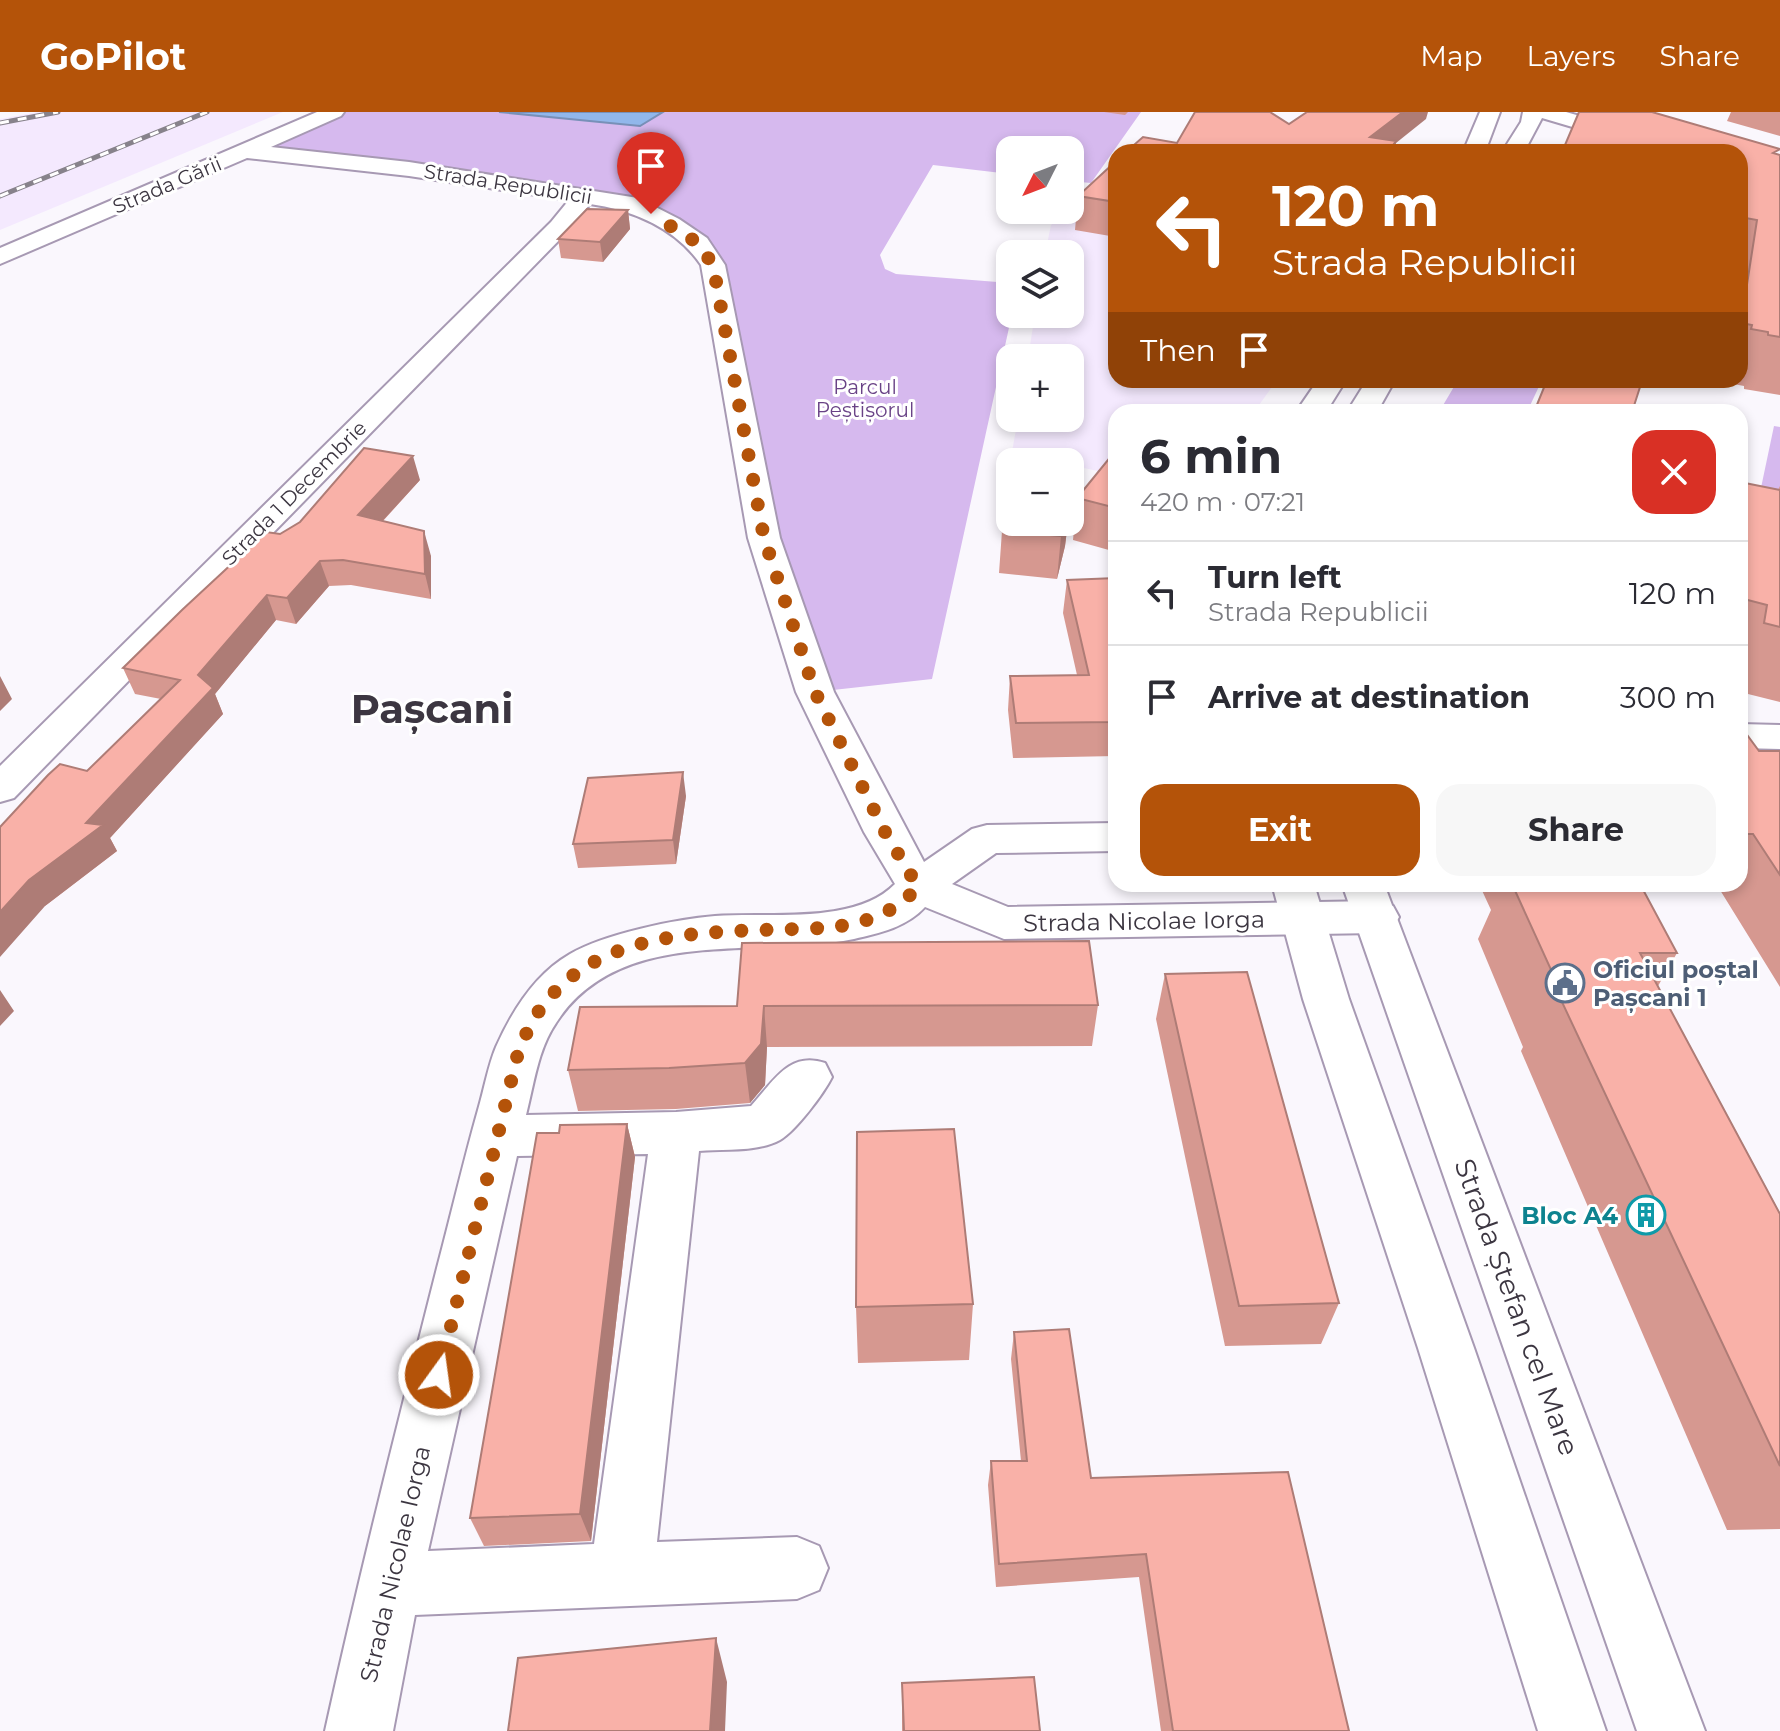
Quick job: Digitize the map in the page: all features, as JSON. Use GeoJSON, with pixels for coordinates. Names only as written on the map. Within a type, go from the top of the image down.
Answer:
{"type":"FeatureCollection","features":[{"type":"Feature","properties":{"kind":"street","name":"Strada Gării"},"geometry":{"type":"LineString","coordinates":[[0,257],[334,112]]}},
{"type":"Feature","properties":{"kind":"street"},"geometry":{"type":"LineString","coordinates":[[1477,144],[1490,112]]}},
{"type":"Feature","properties":{"kind":"street"},"geometry":{"type":"LineString","coordinates":[[1518,144],[1531,122],[1533,112]]}},
{"type":"Feature","properties":{"kind":"street"},"geometry":{"type":"LineString","coordinates":[[1544,112],[1653,144]]}},
{"type":"Feature","properties":{"kind":"street","name":"Strada Republicii"},"geometry":{"type":"LineString","coordinates":[[246,151],[409,169],[630,203],[671,224],[698,243],[713,265],[764,538],[815,692],[885,832],[918,887]]}},
{"type":"Feature","properties":{"kind":"street","name":"Strada 1 Decembrie"},"geometry":{"type":"LineString","coordinates":[[0,789],[559,227],[585,195]]}},
{"type":"Feature","properties":{"kind":"street"},"geometry":{"type":"LineString","coordinates":[[1748,736],[1780,737]]}},
{"type":"Feature","properties":{"kind":"street","name":"Strada Nicolae Iorga"},"geometry":{"type":"LineString","coordinates":[[359,1731],[389,1584],[496,1136],[519,1049],[538,1011],[564,983],[587,965],[622,950],[679,935],[828,928],[872,919],[900,906],[918,887],[987,839],[1108,837]]}},
{"type":"Feature","properties":{"kind":"street","name":"Strada Nicolae Iorga"},"geometry":{"type":"LineString","coordinates":[[918,887],[1004,923],[1298,901],[1370,900]]}},
{"type":"Feature","properties":{"kind":"street","name":"Strada Ștefan cel Mare"},"geometry":{"type":"LineString","coordinates":[[1370,900],[1671,1731]]}},
{"type":"Feature","properties":{"kind":"street"},"geometry":{"type":"LineString","coordinates":[[1298,901],[1326,999],[1446,1348],[1572,1731]]}},
{"type":"Feature","properties":{"kind":"street"},"geometry":{"type":"LineString","coordinates":[[496,1136],[676,1133],[764,1125],[808,1077]]}},
{"type":"Feature","properties":{"kind":"street"},"geometry":{"type":"LineString","coordinates":[[622,1573],[676,1133]]}},
{"type":"Feature","properties":{"kind":"street"},"geometry":{"type":"LineString","coordinates":[[389,1584],[797,1568]]}},
{"type":"Feature","properties":{"kind":"shaded area"},"geometry":{"type":"Polygon","coordinates":[[[38,112],[283,112],[0,230],[0,119],[38,112]]]}},
{"type":"Feature","properties":{"kind":"shaded area"},"geometry":{"type":"Polygon","coordinates":[[[1084,205],[1108,209],[1108,388],[1271,388],[1260,404],[1108,404],[1108,473],[1084,468],[1084,448],[1013,448],[1016,432],[1084,432],[1084,344],[1030,344],[1033,328],[1084,328],[1084,240],[1048,240],[1052,224],[1084,224],[1084,205]]]}},
{"type":"Feature","properties":{"kind":"green space","name":"Parcul Peștișorul"},"geometry":{"type":"Polygon","coordinates":[[[334,112],[1141,112],[1118,144],[1108,144],[1108,159],[1091,183],[1084,182],[1084,136],[996,136],[996,172],[933,165],[880,255],[885,269],[896,274],[996,282],[996,328],[1009,328],[1005,344],[996,344],[996,387],[932,679],[815,692],[713,265],[630,203],[246,151],[334,112]]]}},
{"type":"Feature","properties":{"kind":"green space"},"geometry":{"type":"Polygon","coordinates":[[[1453,388],[1538,388],[1531,404],[1444,404],[1453,388]]]}},
{"type":"Feature","properties":{"kind":"green space"},"geometry":{"type":"Polygon","coordinates":[[[1774,426],[1780,427],[1780,507],[1758,502],[1774,426]]]}},
{"type":"Feature","properties":{"kind":"water"},"geometry":{"type":"Polygon","coordinates":[[[499,112],[663,112],[640,126],[499,112]]]}},
{"type":"Feature","properties":{"kind":"building"},"geometry":{"type":"Polygon","coordinates":[[[1195,112],[1270,112],[1289,124],[1307,112],[1403,112],[1370,137],[1396,141],[1394,144],[1135,144],[1143,137],[1177,143],[1195,112]]]}},
{"type":"Feature","properties":{"kind":"building"},"geometry":{"type":"Polygon","coordinates":[[[1579,112],[1652,112],[1780,149],[1773,153],[1780,155],[1780,337],[1751,329],[1752,325],[1748,324],[1748,278],[1757,220],[1748,218],[1748,144],[1565,144],[1579,112]]]}},
{"type":"Feature","properties":{"kind":"building"},"geometry":{"type":"Polygon","coordinates":[[[1108,168],[1108,201],[1084,197],[1084,190],[1108,168]]]}},
{"type":"Feature","properties":{"kind":"building"},"geometry":{"type":"Polygon","coordinates":[[[587,209],[628,210],[600,242],[558,239],[587,209]]]}},
{"type":"Feature","properties":{"kind":"building"},"geometry":{"type":"Polygon","coordinates":[[[1544,388],[1640,388],[1635,404],[1537,404],[1544,388]]]}},
{"type":"Feature","properties":{"kind":"building"},"geometry":{"type":"Polygon","coordinates":[[[364,448],[413,456],[358,515],[424,531],[425,574],[343,560],[320,561],[287,598],[267,595],[198,675],[213,688],[86,823],[103,825],[29,880],[0,912],[0,827],[60,764],[87,771],[180,680],[123,668],[266,532],[280,534],[300,522],[364,448]]]}},
{"type":"Feature","properties":{"kind":"building"},"geometry":{"type":"Polygon","coordinates":[[[1108,460],[1108,506],[1084,500],[1084,489],[1108,460]]]}},
{"type":"Feature","properties":{"kind":"building"},"geometry":{"type":"Polygon","coordinates":[[[1748,484],[1780,490],[1780,627],[1764,623],[1767,605],[1748,600],[1748,484]]]}},
{"type":"Feature","properties":{"kind":"building"},"geometry":{"type":"Polygon","coordinates":[[[1108,578],[1108,722],[1016,723],[1010,676],[1089,675],[1067,580],[1108,578]]]}},
{"type":"Feature","properties":{"kind":"building"},"geometry":{"type":"Polygon","coordinates":[[[1748,736],[1759,751],[1780,751],[1780,875],[1753,834],[1748,834],[1748,736]]]}},
{"type":"Feature","properties":{"kind":"building"},"geometry":{"type":"Polygon","coordinates":[[[683,772],[673,840],[573,844],[588,778],[683,772]]]}},
{"type":"Feature","properties":{"kind":"building"},"geometry":{"type":"Polygon","coordinates":[[[1516,892],[1644,892],[1677,953],[1640,953],[1780,1214],[1780,1466],[1554,985],[1558,985],[1516,892]]]}},
{"type":"Feature","properties":{"kind":"building"},"geometry":{"type":"Polygon","coordinates":[[[1089,941],[1098,1005],[764,1006],[761,1044],[745,1063],[568,1070],[580,1007],[737,1006],[742,943],[1089,941]]]}},
{"type":"Feature","properties":{"kind":"building"},"geometry":{"type":"Polygon","coordinates":[[[1247,972],[1339,1303],[1239,1306],[1165,974],[1247,972]]]}},
{"type":"Feature","properties":{"kind":"building"},"geometry":{"type":"Polygon","coordinates":[[[627,1124],[580,1514],[470,1518],[537,1133],[559,1133],[560,1125],[627,1124]]]}},
{"type":"Feature","properties":{"kind":"building"},"geometry":{"type":"Polygon","coordinates":[[[954,1129],[973,1304],[856,1307],[857,1132],[954,1129]]]}},
{"type":"Feature","properties":{"kind":"building"},"geometry":{"type":"Polygon","coordinates":[[[1069,1329],[1091,1478],[1288,1472],[1349,1731],[1173,1731],[1146,1554],[999,1564],[991,1461],[1027,1461],[1014,1332],[1069,1329]]]}},
{"type":"Feature","properties":{"kind":"building"},"geometry":{"type":"Polygon","coordinates":[[[716,1638],[710,1731],[508,1731],[518,1658],[716,1638]]]}},
{"type":"Feature","properties":{"kind":"building"},"geometry":{"type":"Polygon","coordinates":[[[1034,1677],[1040,1731],[904,1731],[902,1683],[1034,1677]]]}},
{"type":"Feature","properties":{"kind":"railway"},"geometry":{"type":"LineString","coordinates":[[0,123],[58,112]]}},
{"type":"Feature","properties":{"kind":"railway"},"geometry":{"type":"LineString","coordinates":[[0,196],[207,112]]}},
{"type":"Feature","properties":{"kind":"place","name":"Oficiul poștal Pașcani 1"},"geometry":{"type":"Point","coordinates":[1565,983]}},
{"type":"Feature","properties":{"kind":"place","name":"Bloc A4"},"geometry":{"type":"Point","coordinates":[1646,1215]}},
{"type":"Feature","properties":{"kind":"district","name":"Pașcani"},"geometry":{"type":"Point","coordinates":[432,708]}},
{"type":"Feature","properties":{"kind":"route"},"geometry":{"type":"LineString","coordinates":[[439,1375],[519,1049],[538,1011],[564,983],[587,965],[622,950],[679,935],[828,928],[872,919],[900,906],[918,887],[885,832],[815,692],[764,538],[713,265],[698,243],[651,214]]}}]}
